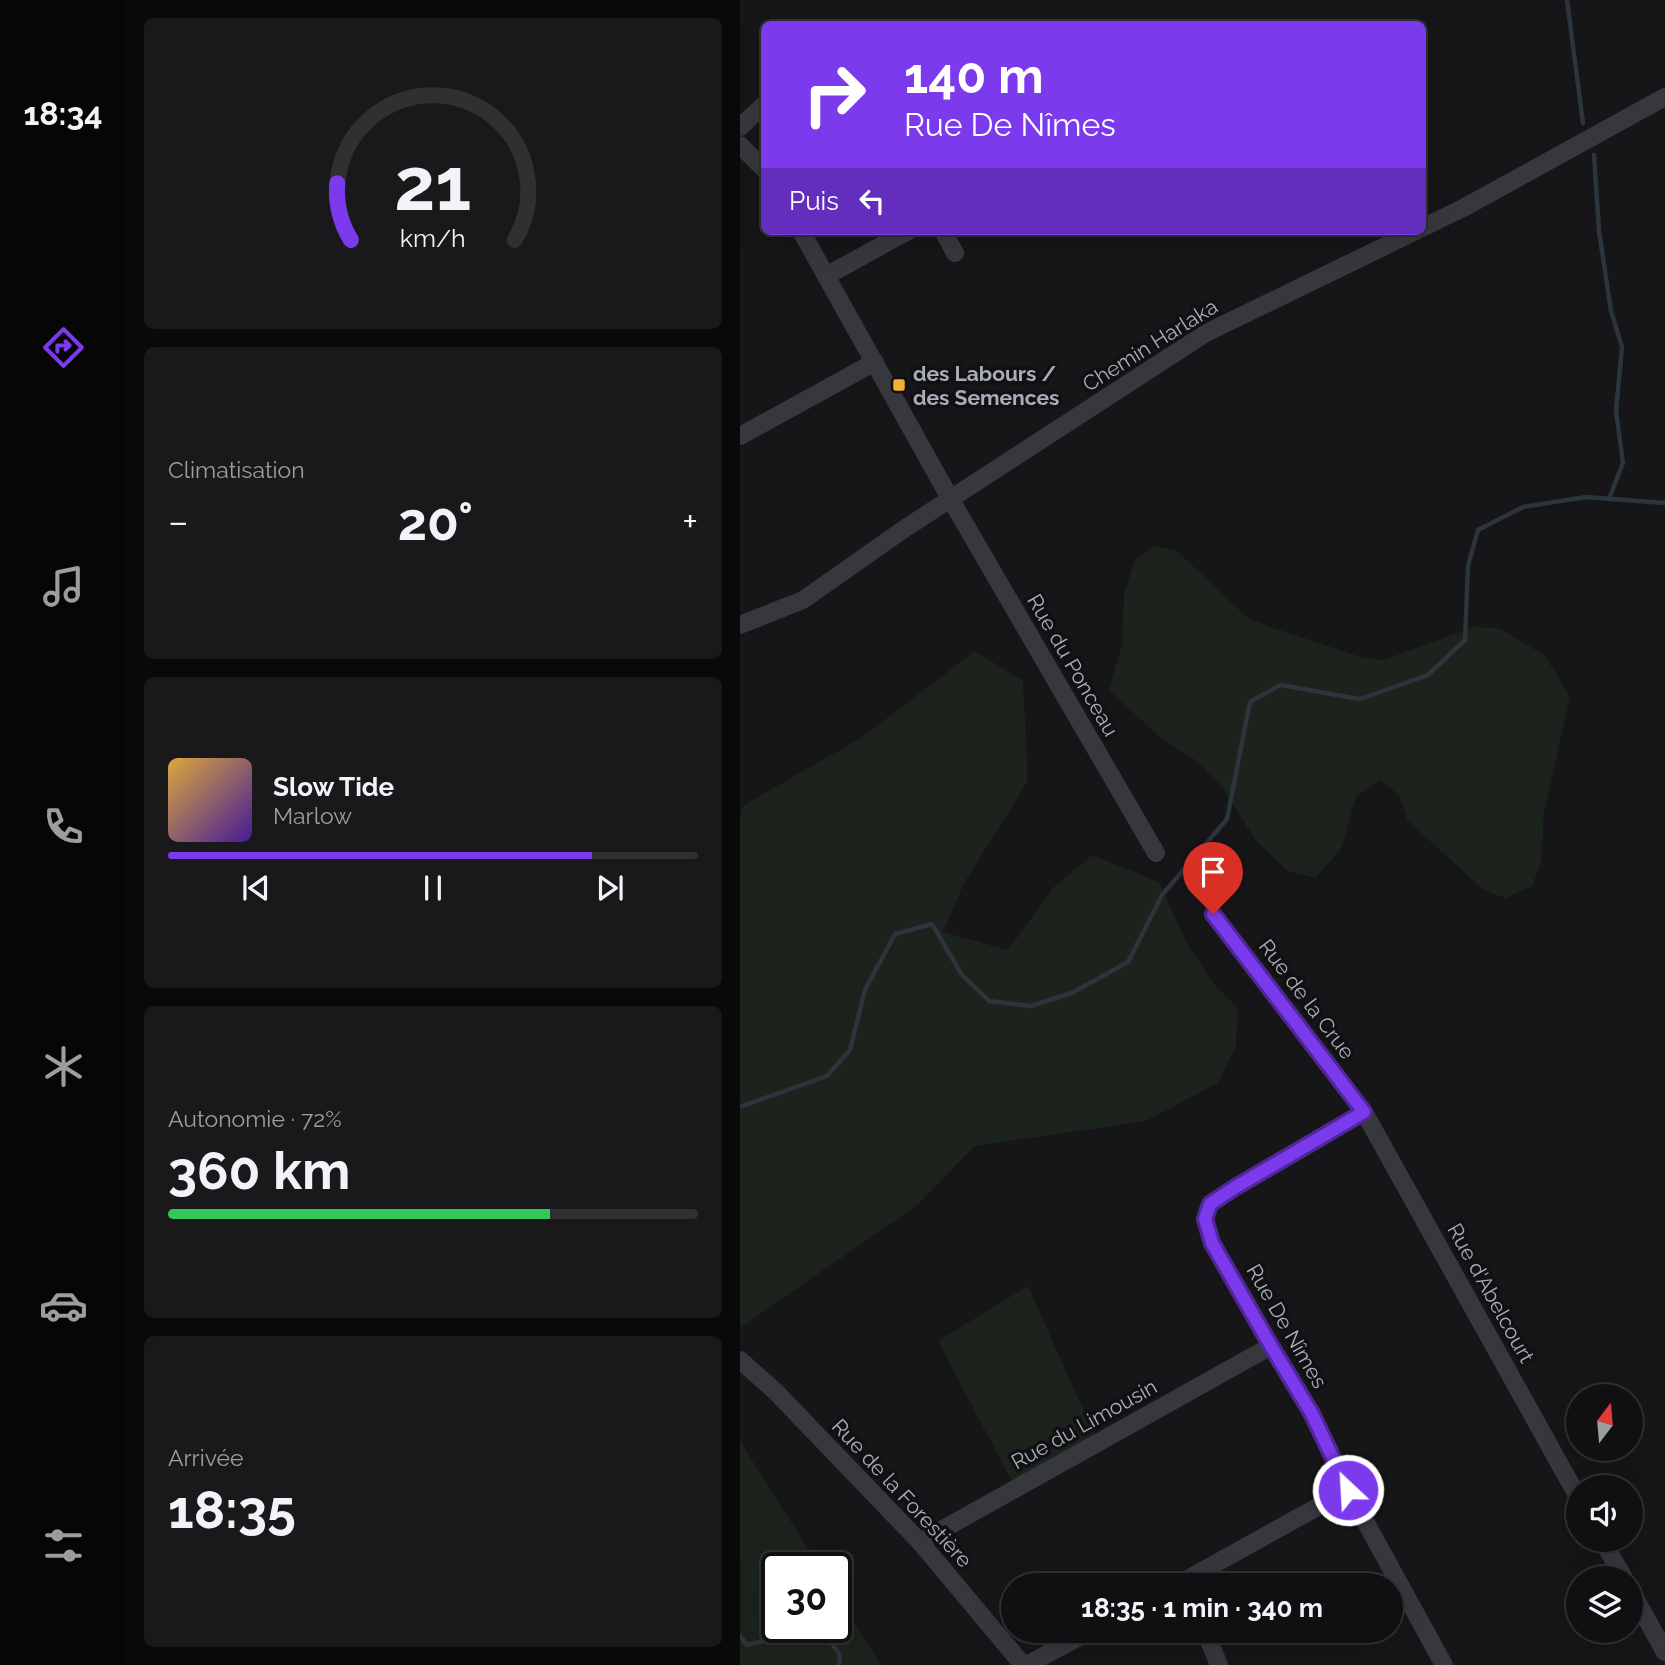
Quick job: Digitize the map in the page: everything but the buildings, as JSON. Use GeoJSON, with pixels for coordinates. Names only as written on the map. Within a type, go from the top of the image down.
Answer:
{"type":"FeatureCollection","features":[{"type":"Feature","properties":{"kind":"street"},"geometry":{"type":"LineString","coordinates":[[1426,226],[1665,97]]}},
{"type":"Feature","properties":{"kind":"street"},"geometry":{"type":"LineString","coordinates":[[740,127],[761,109]]}},
{"type":"Feature","properties":{"kind":"street"},"geometry":{"type":"LineString","coordinates":[[740,145],[761,166]]}},
{"type":"Feature","properties":{"kind":"street","name":"Rue du Ponceau"},"geometry":{"type":"LineString","coordinates":[[803,235],[951,500],[1156,853]]}},
{"type":"Feature","properties":{"kind":"street"},"geometry":{"type":"LineString","coordinates":[[826,276],[901,235]]}},
{"type":"Feature","properties":{"kind":"street"},"geometry":{"type":"LineString","coordinates":[[945,235],[955,253]]}},
{"type":"Feature","properties":{"kind":"street","name":"Chemin Harlaka"},"geometry":{"type":"LineString","coordinates":[[740,625],[803,600],[904,529],[1206,333],[1408,235]]}},
{"type":"Feature","properties":{"kind":"street"},"geometry":{"type":"LineString","coordinates":[[740,436],[875,362]]}},
{"type":"Feature","properties":{"kind":"street","name":"Rue de la Crue"},"geometry":{"type":"LineString","coordinates":[[1213,914],[1364,1112]]}},
{"type":"Feature","properties":{"kind":"street","name":"Rue De Nîmes"},"geometry":{"type":"LineString","coordinates":[[1364,1112],[1210,1204],[1205,1219],[1212,1243],[1312,1414],[1348,1490],[1444,1665]]}},
{"type":"Feature","properties":{"kind":"street","name":"Rue d'Abelcourt"},"geometry":{"type":"LineString","coordinates":[[1364,1112],[1566,1475]]}},
{"type":"Feature","properties":{"kind":"street","name":"Rue du Limousin"},"geometry":{"type":"LineString","coordinates":[[920,1542],[1271,1346]]}},
{"type":"Feature","properties":{"kind":"street","name":"Rue de la Forestière"},"geometry":{"type":"LineString","coordinates":[[740,1360],[776,1392],[920,1542],[1025,1665]]}},
{"type":"Feature","properties":{"kind":"street"},"geometry":{"type":"LineString","coordinates":[[1199,1573],[1348,1490]]}},
{"type":"Feature","properties":{"kind":"street"},"geometry":{"type":"LineString","coordinates":[[1643,1613],[1665,1652]]}},
{"type":"Feature","properties":{"kind":"street"},"geometry":{"type":"LineString","coordinates":[[1025,1665],[1067,1643]]}},
{"type":"Feature","properties":{"kind":"street"},"geometry":{"type":"LineString","coordinates":[[1210,1643],[1219,1665]]}},
{"type":"Feature","properties":{"kind":"shaded area"},"geometry":{"type":"Polygon","coordinates":[[[1154,546],[1177,551],[1250,620],[1364,658],[1384,660],[1473,627],[1499,628],[1544,655],[1570,696],[1544,813],[1541,863],[1532,886],[1505,898],[1484,890],[1408,821],[1399,795],[1380,780],[1356,797],[1341,849],[1315,878],[1288,871],[1256,841],[1223,788],[1197,761],[1162,739],[1109,690],[1122,645],[1124,595],[1135,560],[1154,546]]]}},
{"type":"Feature","properties":{"kind":"shaded area"},"geometry":{"type":"Polygon","coordinates":[[[975,651],[1023,681],[1028,781],[964,883],[943,932],[1008,950],[1053,888],[1092,855],[1159,882],[1185,940],[1213,983],[1238,1008],[1236,1045],[1218,1083],[1146,1121],[975,1146],[917,1205],[740,1328],[740,812],[744,805],[861,738],[975,651]]]}},
{"type":"Feature","properties":{"kind":"shaded area"},"geometry":{"type":"Polygon","coordinates":[[[1028,1286],[1098,1443],[1016,1489],[938,1341],[1028,1286]]]}},
{"type":"Feature","properties":{"kind":"shaded area"},"geometry":{"type":"Polygon","coordinates":[[[740,1441],[810,1552],[761,1552],[761,1643],[852,1643],[852,1619],[881,1665],[740,1665],[740,1441]]]}},
{"type":"Feature","properties":{"kind":"waterway"},"geometry":{"type":"LineString","coordinates":[[1567,0],[1583,123]]}},
{"type":"Feature","properties":{"kind":"waterway"},"geometry":{"type":"LineString","coordinates":[[1594,155],[1599,231],[1611,311],[1622,347],[1616,411],[1623,463],[1609,499]]}},
{"type":"Feature","properties":{"kind":"waterway"},"geometry":{"type":"LineString","coordinates":[[740,1107],[827,1076],[850,1050],[865,990],[895,934],[932,924],[962,975],[989,1001],[1031,1006],[1074,992],[1128,962],[1162,895],[1227,819],[1250,702],[1280,685],[1360,699],[1428,675],[1465,640],[1468,566],[1478,530],[1523,507],[1586,497],[1665,503]]}},
{"type":"Feature","properties":{"kind":"waterway"},"geometry":{"type":"LineString","coordinates":[[740,1636],[747,1645],[761,1642]]}},
{"type":"Feature","properties":{"kind":"waterway"},"geometry":{"type":"LineString","coordinates":[[832,1643],[840,1655],[839,1665]]}},
{"type":"Feature","properties":{"kind":"place","name":"des Labours / des Semences"},"geometry":{"type":"Point","coordinates":[899,385]}},
{"type":"Feature","properties":{"kind":"route"},"geometry":{"type":"LineString","coordinates":[[1213,914],[1364,1112],[1210,1204],[1205,1219],[1212,1243],[1312,1414],[1348,1490]]}}]}
